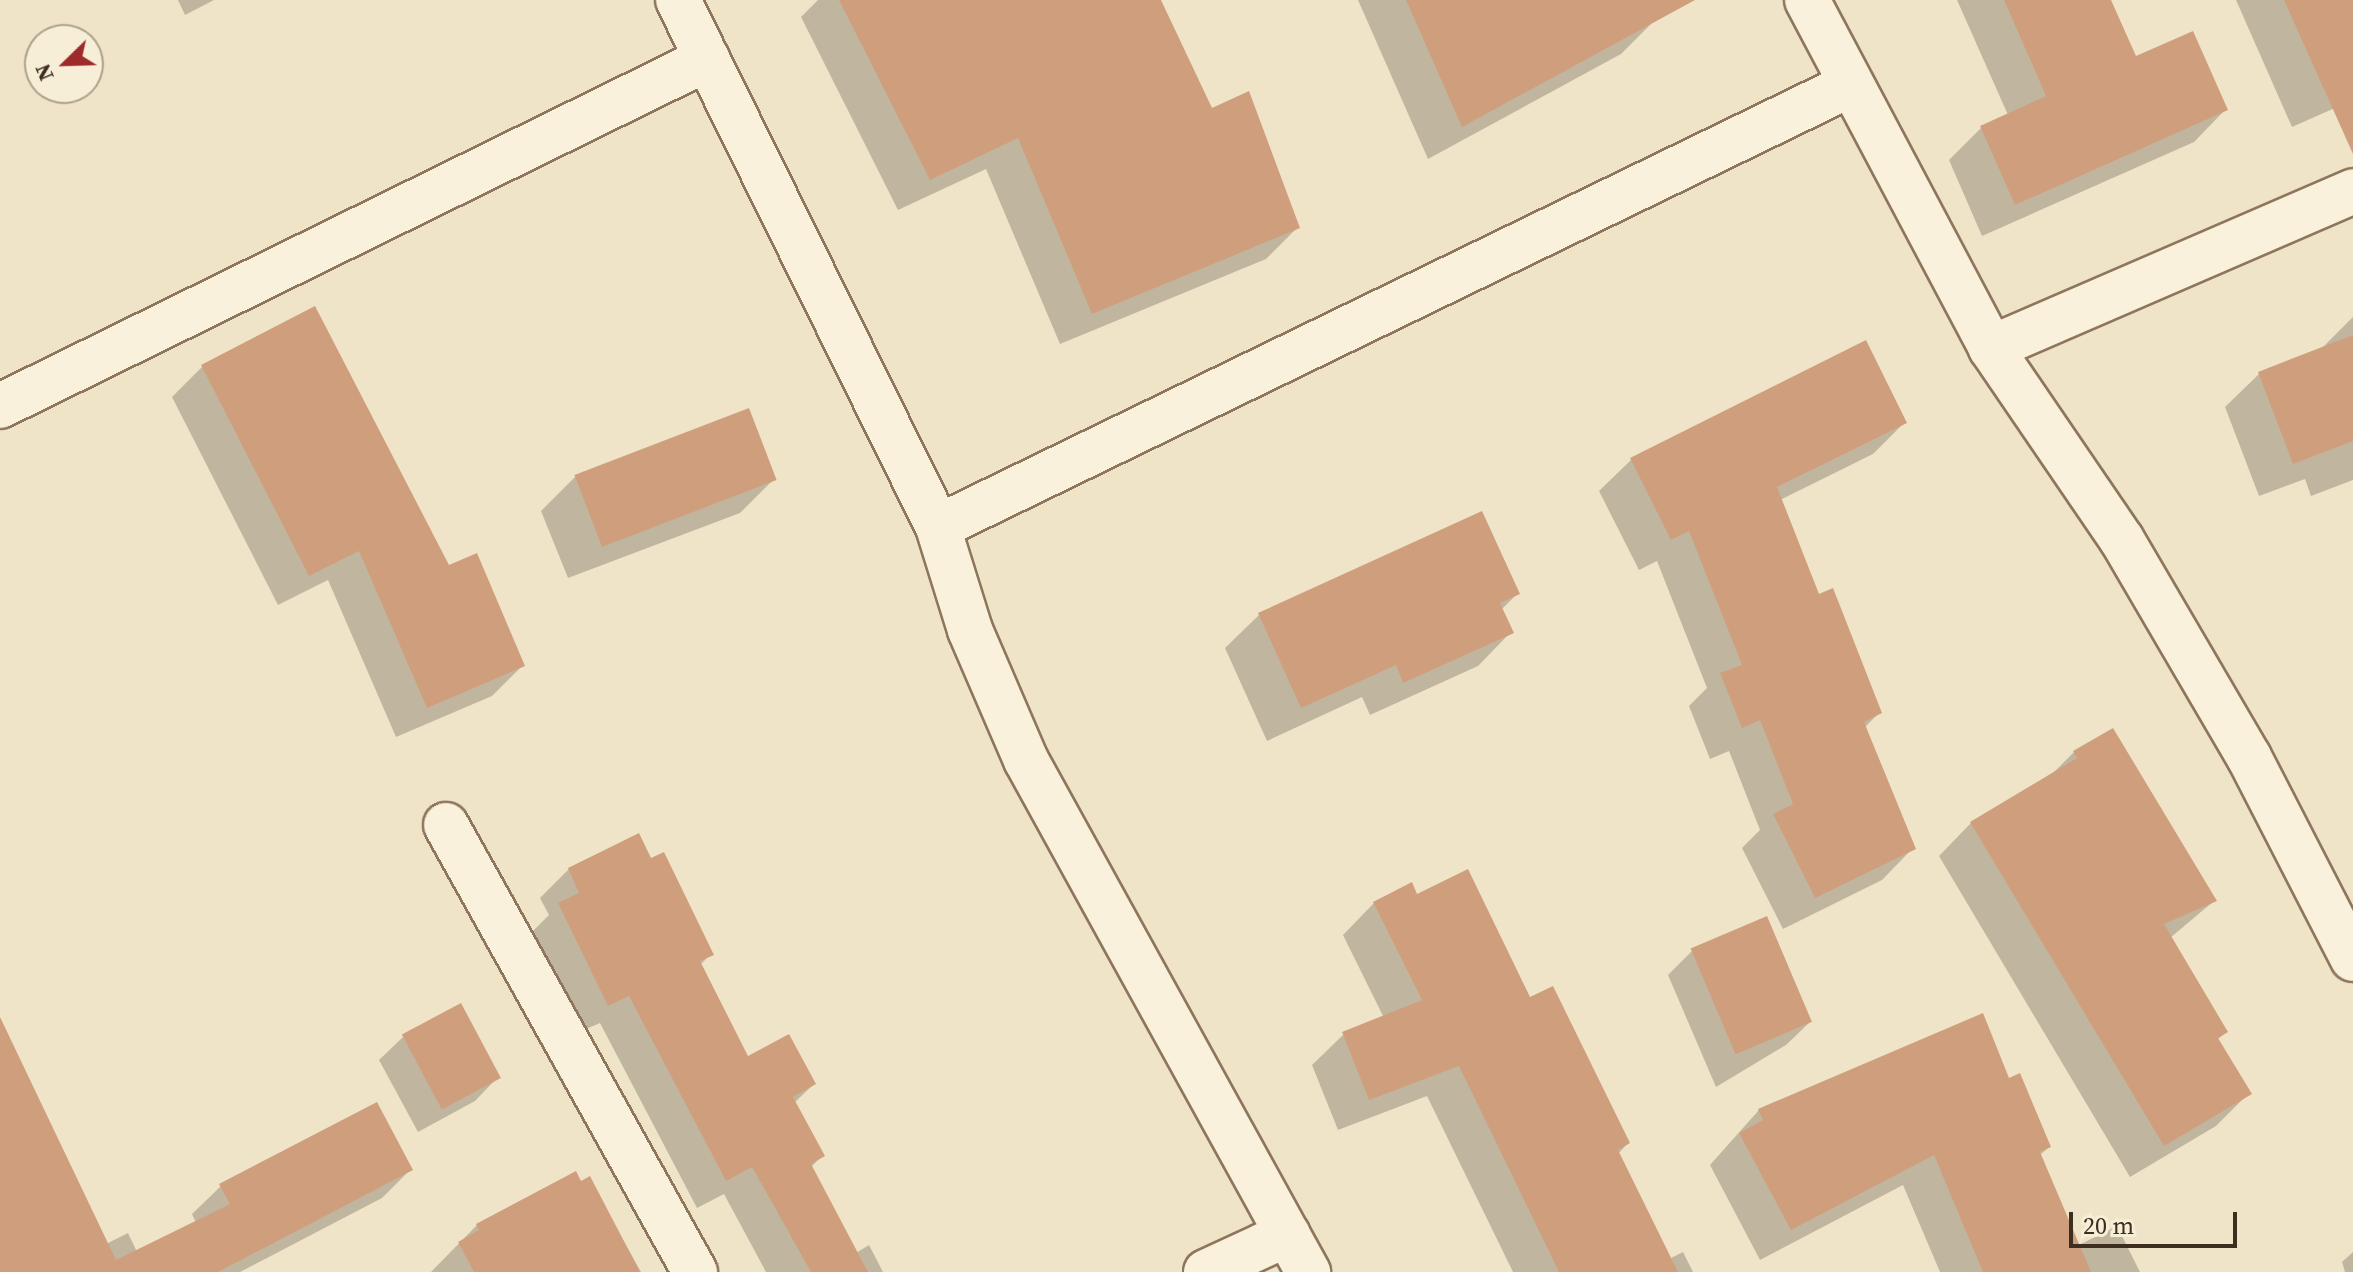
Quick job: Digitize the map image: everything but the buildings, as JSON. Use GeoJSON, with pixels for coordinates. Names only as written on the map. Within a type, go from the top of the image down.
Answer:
{"type":"FeatureCollection","features":[{"type":"Feature","properties":{"kind":"street"},"geometry":{"type":"LineString","coordinates":[[678,0],[938,527],[970,630],[1026,760],[1308,1272]]}},
{"type":"Feature","properties":{"kind":"street"},"geometry":{"type":"LineString","coordinates":[[1807,0],[1848,86],[1991,348],[2122,540],[2249,757],[2353,959]]}},
{"type":"Feature","properties":{"kind":"street"},"geometry":{"type":"LineString","coordinates":[[0,406],[707,59]]}},
{"type":"Feature","properties":{"kind":"street"},"geometry":{"type":"LineString","coordinates":[[938,527],[1848,86]]}},
{"type":"Feature","properties":{"kind":"street"},"geometry":{"type":"LineString","coordinates":[[1991,348],[2353,191]]}},
{"type":"Feature","properties":{"kind":"street"},"geometry":{"type":"LineString","coordinates":[[446,825],[695,1272]]}},
{"type":"Feature","properties":{"kind":"street"},"geometry":{"type":"LineString","coordinates":[[1206,1272],[1288,1234]]}}]}
